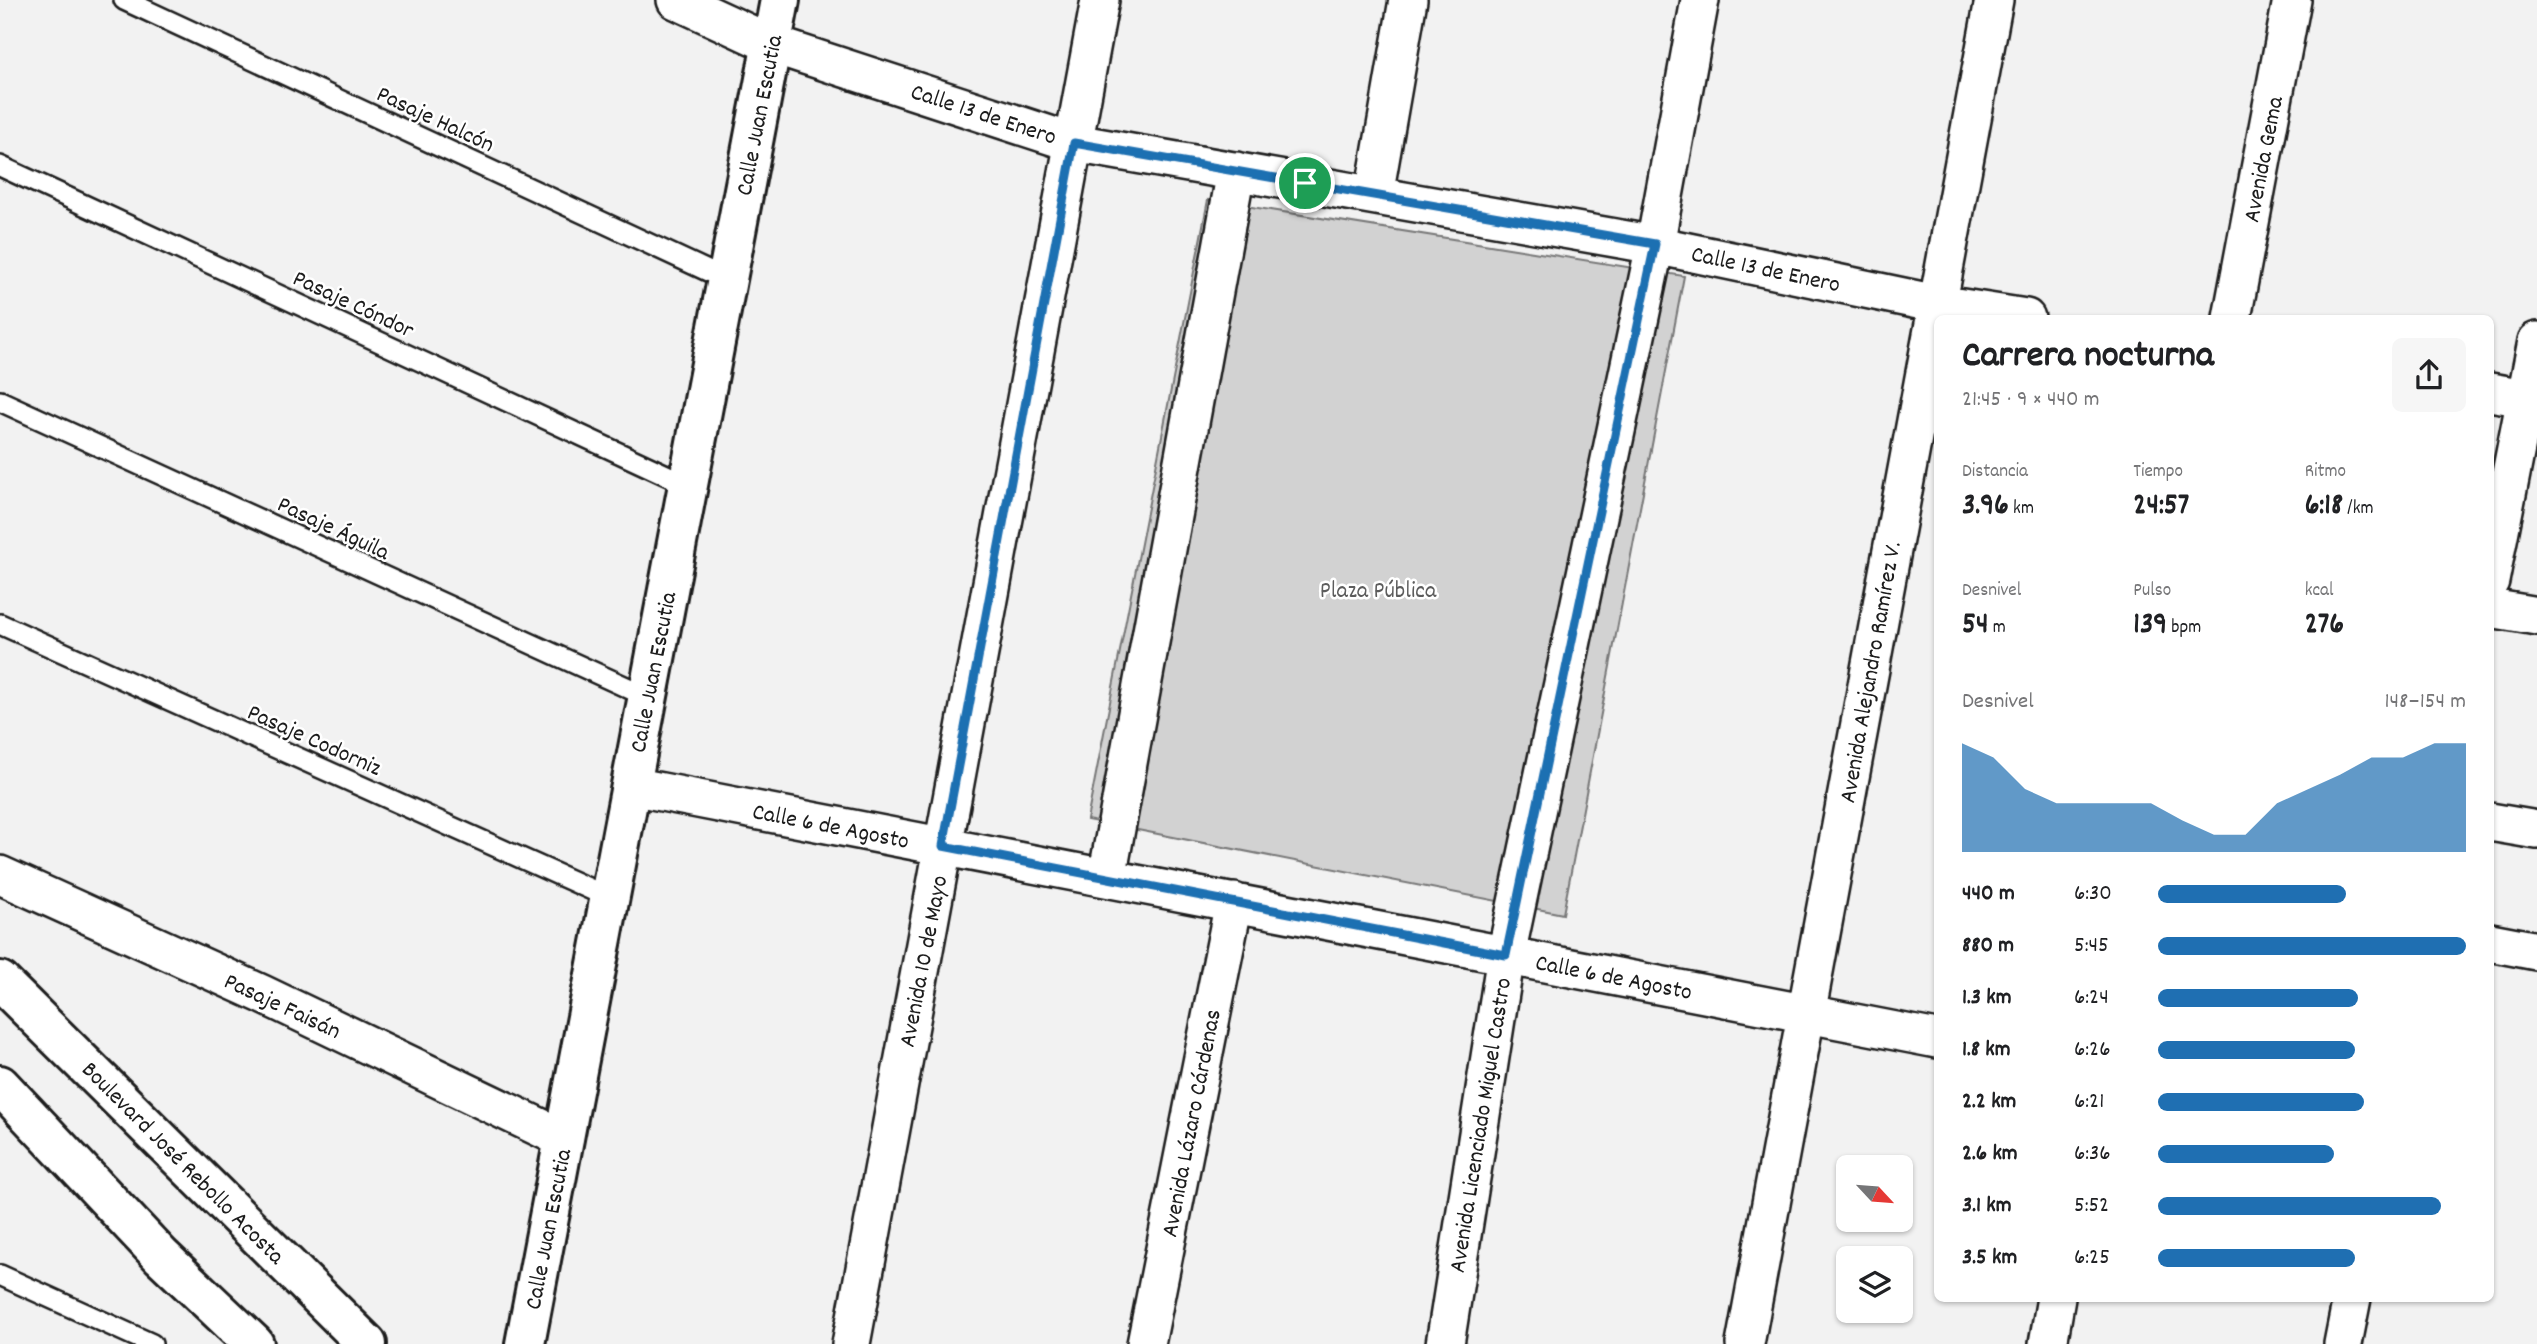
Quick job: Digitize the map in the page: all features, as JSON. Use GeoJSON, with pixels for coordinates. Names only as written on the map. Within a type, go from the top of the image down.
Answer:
{"type":"FeatureCollection","features":[{"type":"Feature","properties":{"kind":"street","name":"Calle 13 de Enero"},"geometry":{"type":"LineString","coordinates":[[676,0],[771,44],[1074,143],[1655,244],[1937,304],[2007,315]]}},
{"type":"Feature","properties":{"kind":"street","name":"Calle Juan Escutia"},"geometry":{"type":"LineString","coordinates":[[526,1344],[780,0]]}},
{"type":"Feature","properties":{"kind":"street","name":"Avenida 10 de Mayo"},"geometry":{"type":"LineString","coordinates":[[850,1344],[1100,0]]}},
{"type":"Feature","properties":{"kind":"street"},"geometry":{"type":"LineString","coordinates":[[1374,195],[1408,0]]}},
{"type":"Feature","properties":{"kind":"street","name":"Avenida Licenciado Miguel Castro"},"geometry":{"type":"LineString","coordinates":[[1445,1344],[1506,955],[1655,244],[1700,0]]}},
{"type":"Feature","properties":{"kind":"street","name":"Avenida Alejandro Ramírez V."},"geometry":{"type":"LineString","coordinates":[[1935,315],[1994,0]]}},
{"type":"Feature","properties":{"kind":"street","name":"Avenida Gema"},"geometry":{"type":"LineString","coordinates":[[2233,315],[2291,0]]}},
{"type":"Feature","properties":{"kind":"street"},"geometry":{"type":"LineString","coordinates":[[1107,878],[1236,171]]}},
{"type":"Feature","properties":{"kind":"street","name":"Avenida Alejandro Ramírez V."},"geometry":{"type":"LineString","coordinates":[[1745,1344],[1934,320]]}},
{"type":"Feature","properties":{"kind":"street"},"geometry":{"type":"LineString","coordinates":[[2494,560],[2536,350]]}},
{"type":"Feature","properties":{"kind":"street"},"geometry":{"type":"LineString","coordinates":[[2494,393],[2525,398]]}},
{"type":"Feature","properties":{"kind":"street"},"geometry":{"type":"LineString","coordinates":[[2494,609],[2537,617]]}},
{"type":"Feature","properties":{"kind":"street","name":"Calle 6 de Agosto"},"geometry":{"type":"LineString","coordinates":[[631,786],[1934,1038]]}},
{"type":"Feature","properties":{"kind":"street"},"geometry":{"type":"LineString","coordinates":[[2494,823],[2537,830]]}},
{"type":"Feature","properties":{"kind":"street","name":"Pasaje Faisán"},"geometry":{"type":"LineString","coordinates":[[0,876],[262,994],[564,1139]]}},
{"type":"Feature","properties":{"kind":"street","name":"Avenida Lázaro Cárdenas"},"geometry":{"type":"LineString","coordinates":[[1146,1344],[1234,902]]}},
{"type":"Feature","properties":{"kind":"street"},"geometry":{"type":"LineString","coordinates":[[2494,943],[2537,950]]}},
{"type":"Feature","properties":{"kind":"street","name":"Boulevard José Rebollo Acosta"},"geometry":{"type":"LineString","coordinates":[[0,981],[367,1344]]}},
{"type":"Feature","properties":{"kind":"street"},"geometry":{"type":"LineString","coordinates":[[0,1086],[161,1256],[254,1344]]}},
{"type":"Feature","properties":{"kind":"street"},"geometry":{"type":"LineString","coordinates":[[2048,1344],[2055,1302]]}},
{"type":"Feature","properties":{"kind":"street"},"geometry":{"type":"LineString","coordinates":[[2343,1344],[2351,1302]]}},
{"type":"Feature","properties":{"kind":"lane","name":"Pasaje Halcón"},"geometry":{"type":"LineString","coordinates":[[124,0],[727,281]]}},
{"type":"Feature","properties":{"kind":"lane","name":"Pasaje Cóndor"},"geometry":{"type":"LineString","coordinates":[[0,166],[688,485]]}},
{"type":"Feature","properties":{"kind":"lane","name":"Pasaje Águila"},"geometry":{"type":"LineString","coordinates":[[0,401],[648,697]]}},
{"type":"Feature","properties":{"kind":"lane","name":"Pasaje Codorniz"},"geometry":{"type":"LineString","coordinates":[[0,624],[610,898]]}},
{"type":"Feature","properties":{"kind":"lane"},"geometry":{"type":"LineString","coordinates":[[0,1275],[152,1344]]}},
{"type":"Feature","properties":{"kind":"green space","name":"Plaza Pública"},"geometry":{"type":"Polygon","coordinates":[[[1208,200],[1684,276],[1563,914],[1087,820],[1208,200]]]}},
{"type":"Feature","properties":{"kind":"route"},"geometry":{"type":"LineString","coordinates":[[1074,143],[1305,183],[1655,244],[1506,955],[943,846],[1074,143]]}}]}
